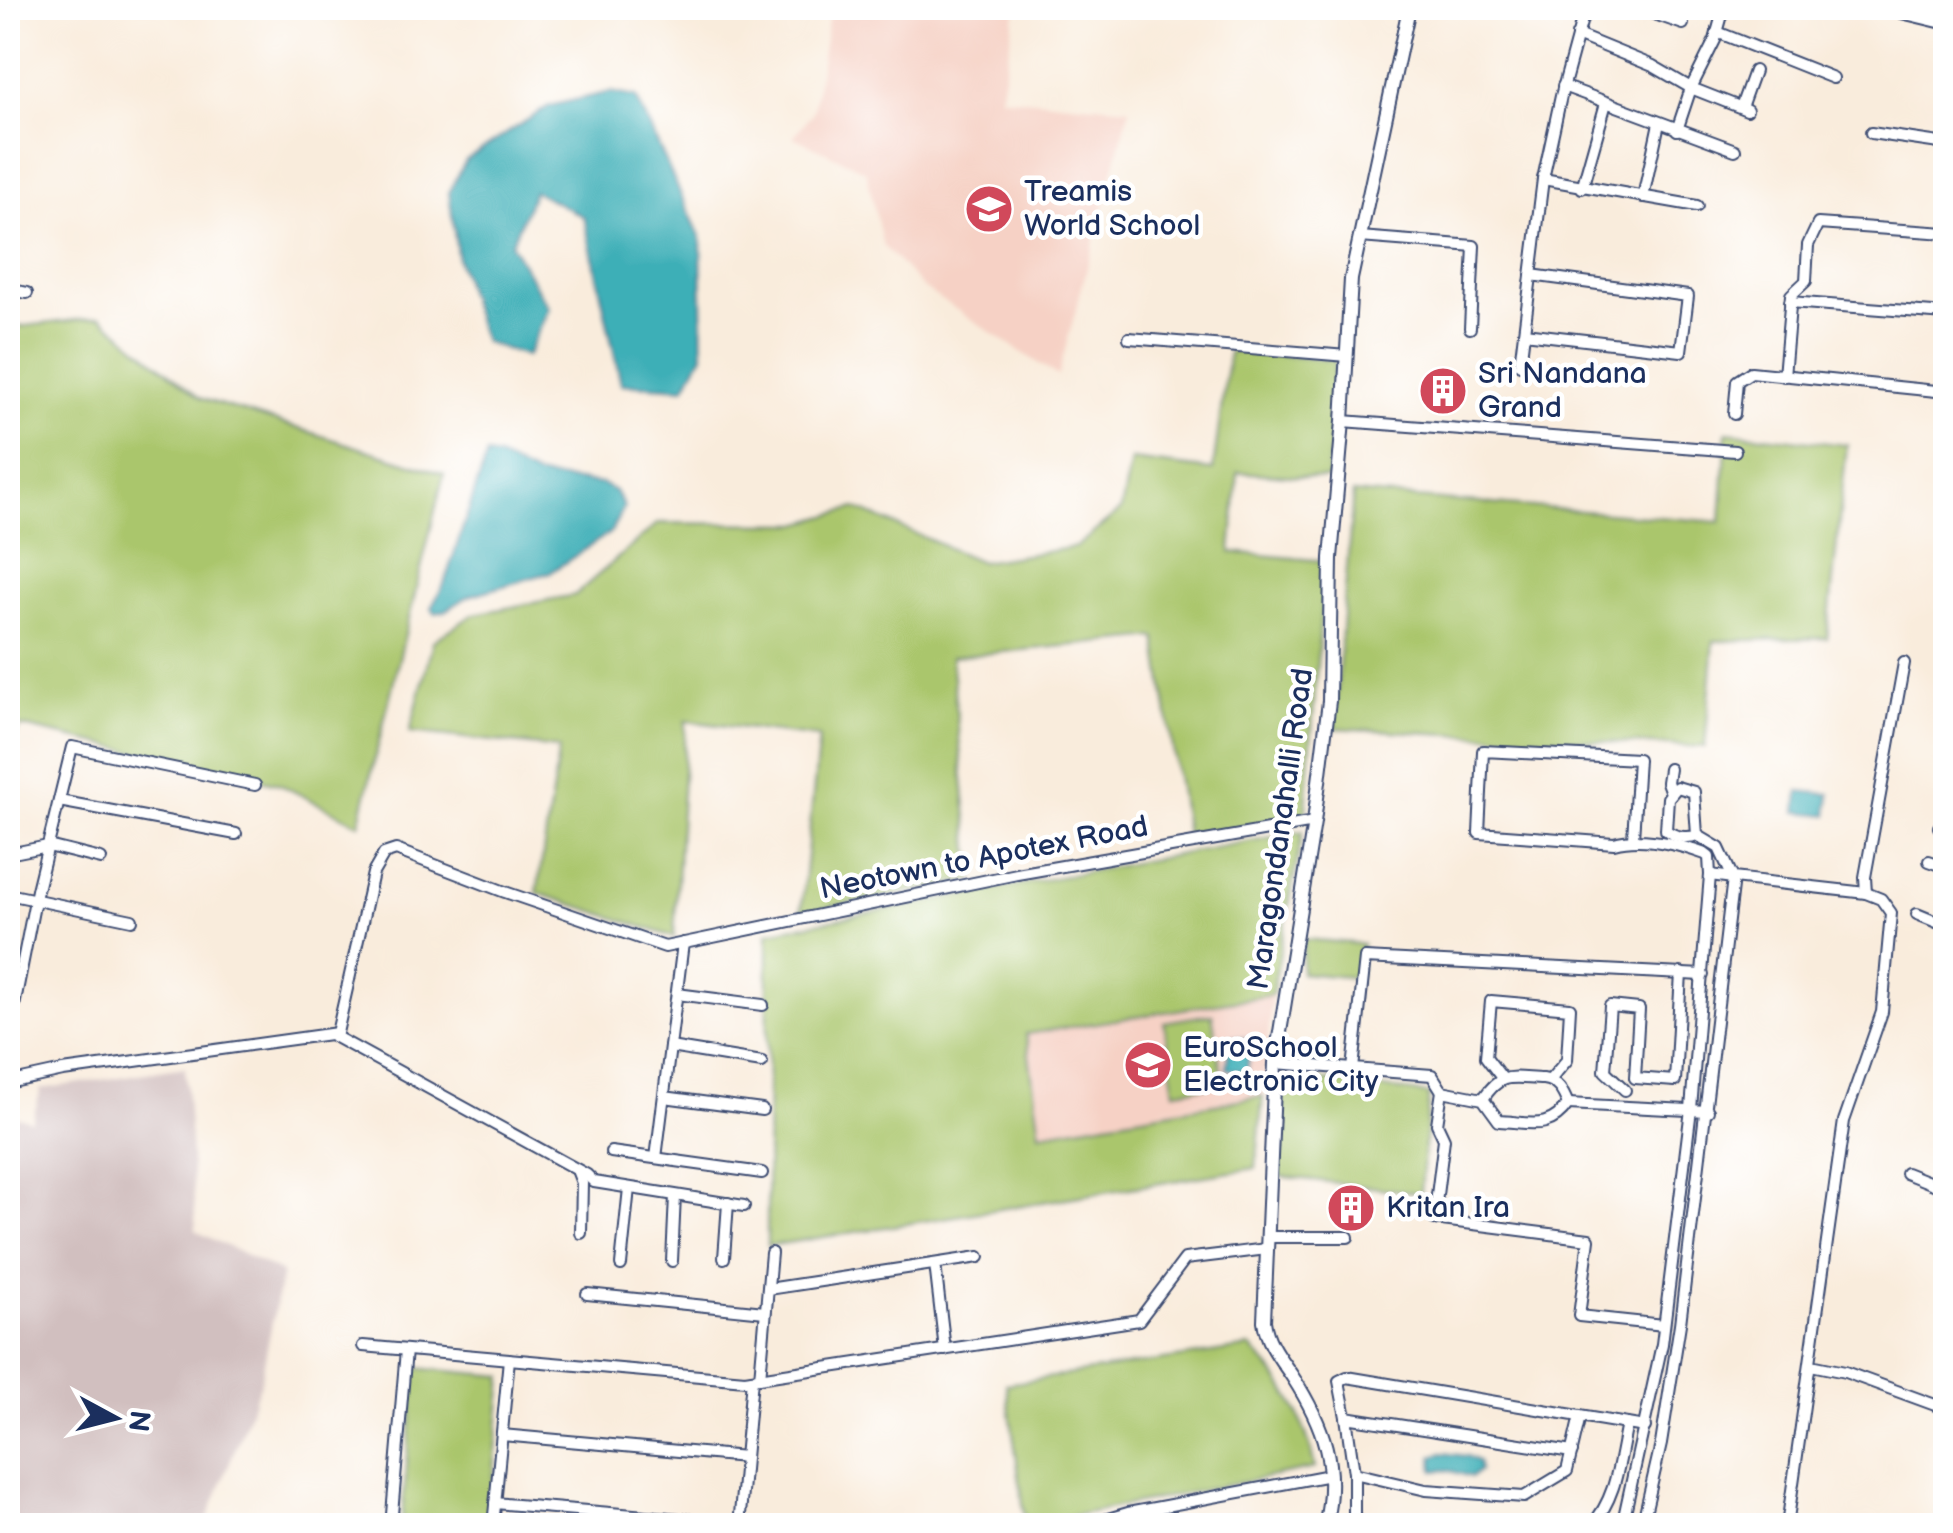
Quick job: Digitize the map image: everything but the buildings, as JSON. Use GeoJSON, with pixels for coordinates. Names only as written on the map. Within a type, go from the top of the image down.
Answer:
{"type":"FeatureCollection","features":[{"type":"Feature","properties":{"kind":"street","name":"Maragondanahalli Road"},"geometry":{"type":"LineString","coordinates":[[1325,1526],[1330,1475],[1326,1440],[1315,1412],[1266,1339],[1275,1063],[1314,822],[1329,701],[1331,558],[1344,421],[1350,279],[1409,8]]}},
{"type":"Feature","properties":{"kind":"street"},"geometry":{"type":"LineString","coordinates":[[1520,365],[1543,180],[1585,8]]}},
{"type":"Feature","properties":{"kind":"street"},"geometry":{"type":"LineString","coordinates":[[1637,8],[1683,24]]}},
{"type":"Feature","properties":{"kind":"street"},"geometry":{"type":"LineString","coordinates":[[1676,130],[1724,8]]}},
{"type":"Feature","properties":{"kind":"street"},"geometry":{"type":"LineString","coordinates":[[1884,8],[1945,24]]}},
{"type":"Feature","properties":{"kind":"street"},"geometry":{"type":"LineString","coordinates":[[1717,32],[1833,78]]}},
{"type":"Feature","properties":{"kind":"street"},"geometry":{"type":"LineString","coordinates":[[1577,35],[1744,108],[1754,70]]}},
{"type":"Feature","properties":{"kind":"street"},"geometry":{"type":"LineString","coordinates":[[1563,86],[1736,150]]}},
{"type":"Feature","properties":{"kind":"street"},"geometry":{"type":"LineString","coordinates":[[1582,188],[1606,103]]}},
{"type":"Feature","properties":{"kind":"street"},"geometry":{"type":"LineString","coordinates":[[1643,198],[1659,123]]}},
{"type":"Feature","properties":{"kind":"street"},"geometry":{"type":"LineString","coordinates":[[1870,133],[1946,144]]}},
{"type":"Feature","properties":{"kind":"street"},"geometry":{"type":"LineString","coordinates":[[1543,180],[1697,206]]}},
{"type":"Feature","properties":{"kind":"street"},"geometry":{"type":"LineString","coordinates":[[1784,376],[1790,302],[1794,290],[1806,280],[1808,246],[1822,222],[1946,233]]}},
{"type":"Feature","properties":{"kind":"street"},"geometry":{"type":"LineString","coordinates":[[1360,237],[1474,246],[1470,328]]}},
{"type":"Feature","properties":{"kind":"street"},"geometry":{"type":"LineString","coordinates":[[1524,332],[1682,351],[1688,296],[1531,275]]}},
{"type":"Feature","properties":{"kind":"street"},"geometry":{"type":"LineString","coordinates":[[8,290],[27,293]]}},
{"type":"Feature","properties":{"kind":"street"},"geometry":{"type":"LineString","coordinates":[[1790,302],[1946,314]]}},
{"type":"Feature","properties":{"kind":"street"},"geometry":{"type":"LineString","coordinates":[[1129,338],[1347,356]]}},
{"type":"Feature","properties":{"kind":"street"},"geometry":{"type":"LineString","coordinates":[[1734,414],[1738,381],[1743,375],[1946,392]]}},
{"type":"Feature","properties":{"kind":"street"},"geometry":{"type":"LineString","coordinates":[[1344,421],[1735,451]]}},
{"type":"Feature","properties":{"kind":"street"},"geometry":{"type":"LineString","coordinates":[[1866,893],[1865,877],[1904,663]]}},
{"type":"Feature","properties":{"kind":"street"},"geometry":{"type":"LineString","coordinates":[[8,1037],[11,1002],[72,747],[255,785]]}},
{"type":"Feature","properties":{"kind":"street"},"geometry":{"type":"LineString","coordinates":[[1622,1526],[1664,1325],[1703,975],[1709,857],[1633,838],[1614,844],[1479,833],[1484,751],[1638,760],[1633,838]]}},
{"type":"Feature","properties":{"kind":"street"},"geometry":{"type":"LineString","coordinates":[[1642,1526],[1661,1444],[1680,1324],[1733,878],[1719,848],[1697,835],[1677,836],[1666,830],[1671,792],[1669,769]]}},
{"type":"Feature","properties":{"kind":"street"},"geometry":{"type":"LineString","coordinates":[[1671,792],[1677,787],[1694,792],[1697,835]]}},
{"type":"Feature","properties":{"kind":"street"},"geometry":{"type":"LineString","coordinates":[[59,801],[236,834]]}},
{"type":"Feature","properties":{"kind":"street","name":"Neotown to Apotex Road"},"geometry":{"type":"LineString","coordinates":[[334,1034],[372,873],[384,854],[396,850],[665,947],[1018,874],[1314,822]]}},
{"type":"Feature","properties":{"kind":"street"},"geometry":{"type":"LineString","coordinates":[[8,854],[48,846],[101,859]]}},
{"type":"Feature","properties":{"kind":"street"},"geometry":{"type":"LineString","coordinates":[[1929,862],[1946,868]]}},
{"type":"Feature","properties":{"kind":"street"},"geometry":{"type":"LineString","coordinates":[[1710,876],[1866,893],[1881,899],[1891,913],[1882,1012],[1844,1121],[1788,1526]]}},
{"type":"Feature","properties":{"kind":"street"},"geometry":{"type":"LineString","coordinates":[[8,894],[132,920]]}},
{"type":"Feature","properties":{"kind":"street"},"geometry":{"type":"LineString","coordinates":[[1917,914],[1946,926]]}},
{"type":"Feature","properties":{"kind":"street"},"geometry":{"type":"LineString","coordinates":[[656,1158],[683,943]]}},
{"type":"Feature","properties":{"kind":"street"},"geometry":{"type":"LineString","coordinates":[[1353,1069],[1365,958],[1703,975]]}},
{"type":"Feature","properties":{"kind":"street"},"geometry":{"type":"LineString","coordinates":[[1635,1078],[1675,1082],[1681,973]]}},
{"type":"Feature","properties":{"kind":"street"},"geometry":{"type":"LineString","coordinates":[[677,994],[763,1005]]}},
{"type":"Feature","properties":{"kind":"street"},"geometry":{"type":"LineString","coordinates":[[1502,1078],[1486,1058],[1491,1001],[1570,1008],[1567,1060],[1550,1080]]}},
{"type":"Feature","properties":{"kind":"street"},"geometry":{"type":"LineString","coordinates":[[1622,1108],[1624,1090],[1635,1078],[1640,1009],[1610,1006],[1605,1071],[1624,1090]]}},
{"type":"Feature","properties":{"kind":"street"},"geometry":{"type":"LineString","coordinates":[[8,1083],[62,1070],[334,1034],[594,1182],[744,1206]]}},
{"type":"Feature","properties":{"kind":"street"},"geometry":{"type":"LineString","coordinates":[[670,1047],[762,1062]]}},
{"type":"Feature","properties":{"kind":"street"},"geometry":{"type":"LineString","coordinates":[[1275,1063],[1432,1075],[1442,1092],[1437,1124],[1444,1139],[1434,1219],[1589,1238],[1578,1316],[1664,1325]]}},
{"type":"Feature","properties":{"kind":"street"},"geometry":{"type":"LineString","coordinates":[[1483,1099],[1494,1081],[1502,1078],[1550,1080],[1562,1090],[1568,1104]]}},
{"type":"Feature","properties":{"kind":"street"},"geometry":{"type":"LineString","coordinates":[[1442,1092],[1483,1099],[1499,1121],[1544,1124],[1559,1118],[1568,1104]]}},
{"type":"Feature","properties":{"kind":"street"},"geometry":{"type":"LineString","coordinates":[[664,1097],[762,1110]]}},
{"type":"Feature","properties":{"kind":"street"},"geometry":{"type":"LineString","coordinates":[[1568,1104],[1708,1110]]}},
{"type":"Feature","properties":{"kind":"street"},"geometry":{"type":"LineString","coordinates":[[611,1152],[762,1173]]}},
{"type":"Feature","properties":{"kind":"street"},"geometry":{"type":"LineString","coordinates":[[577,1170],[582,1183],[582,1233]]}},
{"type":"Feature","properties":{"kind":"street"},"geometry":{"type":"LineString","coordinates":[[1906,1173],[1946,1189]]}},
{"type":"Feature","properties":{"kind":"street"},"geometry":{"type":"LineString","coordinates":[[621,1265],[629,1188]]}},
{"type":"Feature","properties":{"kind":"street"},"geometry":{"type":"LineString","coordinates":[[672,1261],[676,1196]]}},
{"type":"Feature","properties":{"kind":"street"},"geometry":{"type":"LineString","coordinates":[[724,1258],[728,1204]]}},
{"type":"Feature","properties":{"kind":"street"},"geometry":{"type":"LineString","coordinates":[[363,1346],[756,1378],[1139,1320],[1185,1259],[1267,1243],[1348,1237]]}},
{"type":"Feature","properties":{"kind":"street"},"geometry":{"type":"LineString","coordinates":[[496,1503],[739,1525],[771,1253]]}},
{"type":"Feature","properties":{"kind":"street"},"geometry":{"type":"LineString","coordinates":[[768,1288],[978,1257]]}},
{"type":"Feature","properties":{"kind":"street"},"geometry":{"type":"LineString","coordinates":[[935,1264],[945,1350]]}},
{"type":"Feature","properties":{"kind":"street"},"geometry":{"type":"LineString","coordinates":[[587,1294],[766,1312]]}},
{"type":"Feature","properties":{"kind":"street"},"geometry":{"type":"LineString","coordinates":[[392,1526],[406,1350]]}},
{"type":"Feature","properties":{"kind":"street"},"geometry":{"type":"LineString","coordinates":[[493,1526],[509,1359]]}},
{"type":"Feature","properties":{"kind":"street"},"geometry":{"type":"LineString","coordinates":[[1811,1365],[1845,1372],[1946,1409]]}},
{"type":"Feature","properties":{"kind":"street"},"geometry":{"type":"LineString","coordinates":[[1384,1526],[1354,1523],[1354,1473],[1338,1388],[1338,1381],[1347,1377],[1645,1428]]}},
{"type":"Feature","properties":{"kind":"street"},"geometry":{"type":"LineString","coordinates":[[1354,1473],[1426,1490],[1524,1497],[1568,1472],[1580,1416]]}},
{"type":"Feature","properties":{"kind":"street"},"geometry":{"type":"LineString","coordinates":[[1346,1417],[1572,1452]]}},
{"type":"Feature","properties":{"kind":"street"},"geometry":{"type":"LineString","coordinates":[[1591,1526],[1612,1495],[1629,1425]]}},
{"type":"Feature","properties":{"kind":"street"},"geometry":{"type":"LineString","coordinates":[[502,1435],[745,1456]]}},
{"type":"Feature","properties":{"kind":"street"},"geometry":{"type":"LineString","coordinates":[[1084,1526],[1128,1513],[1330,1475]]}},
{"type":"Feature","properties":{"kind":"shaded area","name":"Treamis World School"},"geometry":{"type":"Polygon","coordinates":[[[830,8],[1016,8],[1000,97],[1130,108],[1058,376],[923,288],[883,246],[866,171],[793,137],[813,112],[830,8]]]}},
{"type":"Feature","properties":{"kind":"shaded area","name":"EuroSchool Electronic City"},"geometry":{"type":"Polygon","coordinates":[[[1272,995],[1263,1096],[1040,1133],[1026,1034],[1272,995]]]}},
{"type":"Feature","properties":{"kind":"shaded area"},"geometry":{"type":"Polygon","coordinates":[[[185,1067],[196,1231],[282,1273],[259,1388],[205,1525],[8,1525],[8,1114],[32,1121],[41,1089],[185,1067]]]}},
{"type":"Feature","properties":{"kind":"green space"},"geometry":{"type":"Polygon","coordinates":[[[101,317],[200,398],[444,474],[359,824],[279,784],[19,726],[8,758],[8,328],[101,317]]]}},
{"type":"Feature","properties":{"kind":"green space"},"geometry":{"type":"Polygon","coordinates":[[[1229,351],[1335,360],[1328,479],[1238,472],[1231,552],[1325,561],[1305,821],[1186,834],[1156,637],[951,657],[973,879],[801,913],[819,737],[686,721],[674,937],[537,893],[559,748],[410,732],[433,641],[474,614],[575,595],[658,523],[798,524],[856,508],[981,562],[1076,547],[1121,510],[1131,460],[1213,470],[1229,351]]]}},
{"type":"Feature","properties":{"kind":"green space"},"geometry":{"type":"Polygon","coordinates":[[[1727,432],[1847,445],[1827,638],[1714,641],[1705,747],[1334,728],[1353,493],[1721,522],[1727,432]]]}},
{"type":"Feature","properties":{"kind":"green space"},"geometry":{"type":"Polygon","coordinates":[[[1303,831],[1272,995],[1026,1034],[1040,1133],[1263,1096],[1256,1168],[767,1246],[768,932],[1303,831]]]}},
{"type":"Feature","properties":{"kind":"green space"},"geometry":{"type":"Polygon","coordinates":[[[1304,939],[1362,944],[1359,978],[1301,973],[1304,939]]]}},
{"type":"Feature","properties":{"kind":"green space"},"geometry":{"type":"Polygon","coordinates":[[[1212,1014],[1223,1084],[1175,1091],[1164,1022],[1212,1014]]]}},
{"type":"Feature","properties":{"kind":"green space"},"geometry":{"type":"Polygon","coordinates":[[[1315,1079],[1429,1094],[1421,1193],[1278,1176],[1284,1082],[1315,1079]]]}},
{"type":"Feature","properties":{"kind":"green space"},"geometry":{"type":"Polygon","coordinates":[[[1250,1347],[1274,1373],[1292,1402],[1306,1433],[1315,1468],[1026,1525],[1006,1384],[1250,1347]]]}},
{"type":"Feature","properties":{"kind":"green space"},"geometry":{"type":"Polygon","coordinates":[[[416,1368],[503,1376],[489,1525],[401,1526],[416,1368]]]}},
{"type":"Feature","properties":{"kind":"water"},"geometry":{"type":"Polygon","coordinates":[[[610,92],[636,97],[701,238],[703,355],[684,388],[621,384],[584,217],[534,191],[511,244],[549,308],[527,356],[483,342],[458,261],[449,192],[466,160],[549,106],[610,92]]]}},
{"type":"Feature","properties":{"kind":"water"},"geometry":{"type":"Polygon","coordinates":[[[487,455],[537,476],[602,484],[615,491],[624,507],[611,532],[551,572],[469,596],[435,613],[431,608],[444,584],[487,455]]]}},
{"type":"Feature","properties":{"kind":"water"},"geometry":{"type":"Polygon","coordinates":[[[1799,791],[1830,794],[1828,815],[1797,812],[1799,791]]]}},
{"type":"Feature","properties":{"kind":"water"},"geometry":{"type":"Polygon","coordinates":[[[1230,1037],[1251,1039],[1247,1072],[1226,1069],[1230,1037]]]}},
{"type":"Feature","properties":{"kind":"water"},"geometry":{"type":"Polygon","coordinates":[[[1442,1453],[1478,1461],[1480,1471],[1471,1477],[1448,1470],[1434,1471],[1433,1456],[1442,1453]]]}},
{"type":"Feature","properties":{"kind":"place","name":"Treamis World School"},"geometry":{"type":"Point","coordinates":[989,209]}},
{"type":"Feature","properties":{"kind":"place","name":"Sri Nandana Grand"},"geometry":{"type":"Point","coordinates":[1443,391]}},
{"type":"Feature","properties":{"kind":"place","name":"EuroSchool Electronic City"},"geometry":{"type":"Point","coordinates":[1148,1065]}},
{"type":"Feature","properties":{"kind":"place","name":"Kritan Ira"},"geometry":{"type":"Point","coordinates":[1351,1208]}}]}
